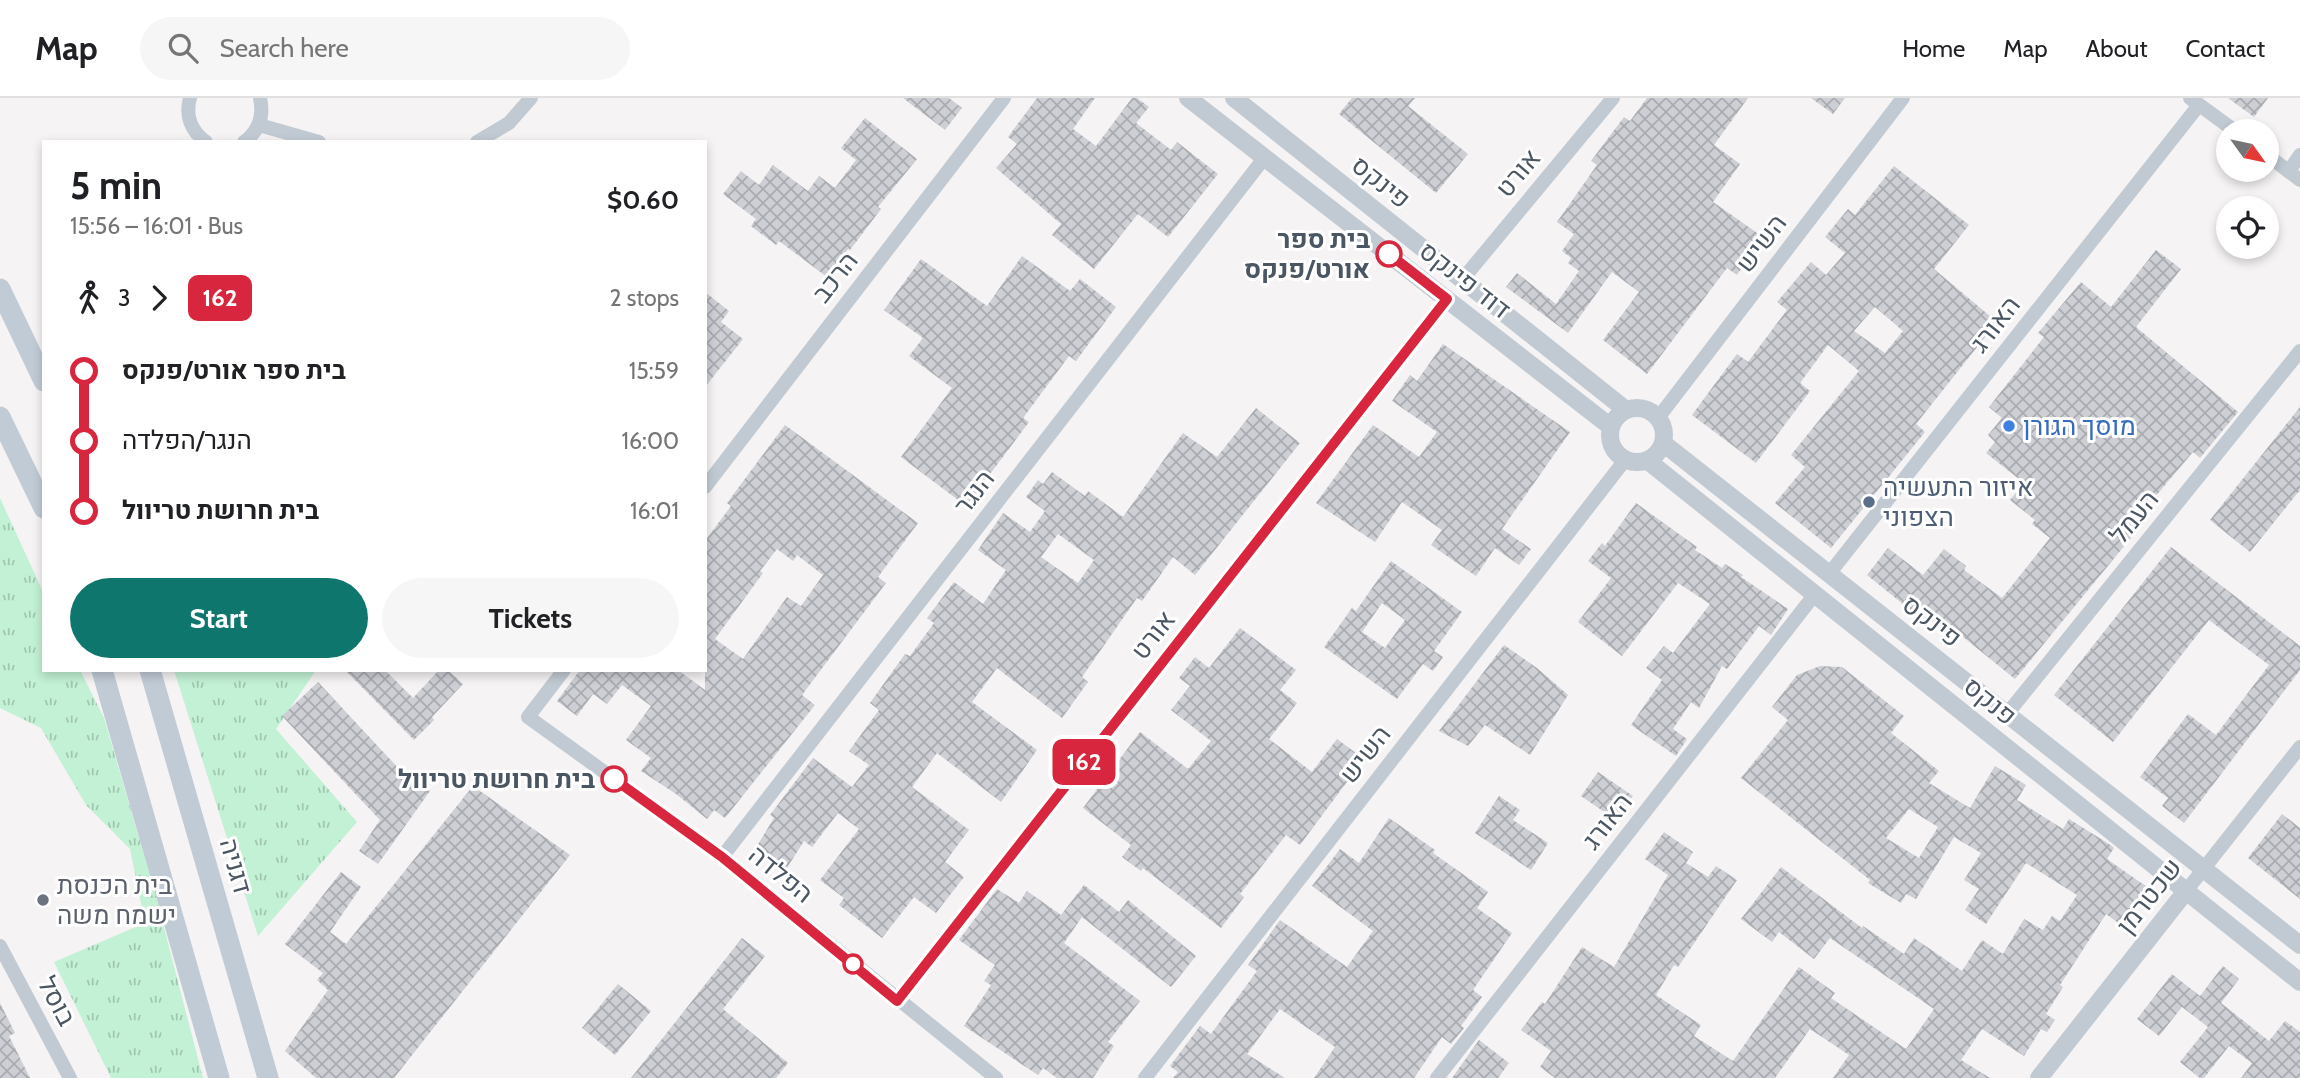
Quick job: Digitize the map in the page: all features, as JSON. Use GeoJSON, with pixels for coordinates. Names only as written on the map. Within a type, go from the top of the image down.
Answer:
{"type":"FeatureCollection","features":[{"type":"Feature","properties":{"kind":"main road"},"geometry":{"type":"LineString","coordinates":[[0,289],[42,377]]}},
{"type":"Feature","properties":{"kind":"main road"},"geometry":{"type":"LineString","coordinates":[[0,417],[42,504]]}},
{"type":"Feature","properties":{"kind":"main road"},"geometry":{"type":"LineString","coordinates":[[103,672],[219,1078]]}},
{"type":"Feature","properties":{"kind":"main road","name":"דגניה"},"geometry":{"type":"LineString","coordinates":[[151,672],[268,1078]]}},
{"type":"Feature","properties":{"kind":"street"},"geometry":{"type":"LineString","coordinates":[[247,140],[259,125],[262,113],[260,98]]}},
{"type":"Feature","properties":{"kind":"street"},"geometry":{"type":"LineString","coordinates":[[480,140],[509,123],[531,98]]}},
{"type":"Feature","properties":{"kind":"street","name":"הרכב"},"geometry":{"type":"LineString","coordinates":[[707,484],[1004,98]]}},
{"type":"Feature","properties":{"kind":"street","name":"דוד פינקס"},"geometry":{"type":"LineString","coordinates":[[1188,98],[1611,427]]}},
{"type":"Feature","properties":{"kind":"street","name":"פינקס"},"geometry":{"type":"LineString","coordinates":[[1234,98],[1626,410]]}},
{"type":"Feature","properties":{"kind":"street","name":"אורט"},"geometry":{"type":"LineString","coordinates":[[1462,280],[1613,98]]}},
{"type":"Feature","properties":{"kind":"street","name":"השיש"},"geometry":{"type":"LineString","coordinates":[[1658,418],[1903,98]]}},
{"type":"Feature","properties":{"kind":"street"},"geometry":{"type":"LineString","coordinates":[[187,99],[190,123],[204,140]]}},
{"type":"Feature","properties":{"kind":"street"},"geometry":{"type":"LineString","coordinates":[[2194,102],[2218,119]]}},
{"type":"Feature","properties":{"kind":"street","name":"האורג"},"geometry":{"type":"LineString","coordinates":[[1829,574],[2194,102]]}},
{"type":"Feature","properties":{"kind":"street"},"geometry":{"type":"LineString","coordinates":[[259,125],[312,140]]}},
{"type":"Feature","properties":{"kind":"street"},"geometry":{"type":"LineString","coordinates":[[2279,164],[2294,176],[2300,155]]}},
{"type":"Feature","properties":{"kind":"street","name":"הנגר"},"geometry":{"type":"LineString","coordinates":[[722,857],[1265,158]]}},
{"type":"Feature","properties":{"kind":"street","name":"אורט"},"geometry":{"type":"LineString","coordinates":[[897,1001],[1447,299]]}},
{"type":"Feature","properties":{"kind":"street","name":"העמל"},"geometry":{"type":"LineString","coordinates":[[2007,714],[2300,351]]}},
{"type":"Feature","properties":{"kind":"street"},"geometry":{"type":"LineString","coordinates":[[1643,408],[1658,418],[1665,434],[1663,443],[1656,455],[1648,461],[1625,460],[1612,446],[1611,427],[1626,410],[1643,408]]}},
{"type":"Feature","properties":{"kind":"street","name":"פינקס"},"geometry":{"type":"LineString","coordinates":[[1663,443],[2300,945]]}},
{"type":"Feature","properties":{"kind":"street","name":"השיש"},"geometry":{"type":"LineString","coordinates":[[1145,1078],[1625,460]]}},
{"type":"Feature","properties":{"kind":"street","name":"פנקס"},"geometry":{"type":"LineString","coordinates":[[1648,461],[2300,982]]}},
{"type":"Feature","properties":{"kind":"street","name":"האורג"},"geometry":{"type":"LineString","coordinates":[[1437,1078],[1815,594]]}},
{"type":"Feature","properties":{"kind":"street","name":"הפלדה"},"geometry":{"type":"LineString","coordinates":[[562,672],[528,717],[722,857],[897,1001],[996,1078]]}},
{"type":"Feature","properties":{"kind":"street","name":"שכטרמן"},"geometry":{"type":"LineString","coordinates":[[2039,1078],[2300,747]]}},
{"type":"Feature","properties":{"kind":"street","name":"בוסל"},"geometry":{"type":"LineString","coordinates":[[0,946],[70,1078]]}},
{"type":"Feature","properties":{"kind":"green space"},"geometry":{"type":"Polygon","coordinates":[[[0,498],[42,590],[42,672],[81,672],[104,718],[154,889],[203,1078],[111,1078],[54,962],[145,923],[130,849],[86,805],[41,728],[0,708],[0,498]]]}},
{"type":"Feature","properties":{"kind":"green space"},"geometry":{"type":"Polygon","coordinates":[[[175,672],[315,672],[276,729],[357,822],[258,936],[175,672]]]}},
{"type":"Feature","properties":{"kind":"building"},"geometry":{"type":"Polygon","coordinates":[[[903,98],[949,98],[962,108],[945,130],[903,98]]]}},
{"type":"Feature","properties":{"kind":"building"},"geometry":{"type":"Polygon","coordinates":[[[1037,98],[1095,98],[1073,129],[1096,146],[1132,98],[1137,98],[1149,107],[1136,123],[1171,150],[1177,142],[1218,174],[1168,237],[1138,214],[1094,269],[1052,235],[1061,224],[996,168],[1017,144],[1008,137],[1037,98]]]}},
{"type":"Feature","properties":{"kind":"building"},"geometry":{"type":"Polygon","coordinates":[[[1352,98],[1415,98],[1408,106],[1468,154],[1436,193],[1339,114],[1352,98]]]}},
{"type":"Feature","properties":{"kind":"building"},"geometry":{"type":"Polygon","coordinates":[[[1647,98],[1748,98],[1714,145],[1740,164],[1713,202],[1763,237],[1737,275],[1727,268],[1647,374],[1603,340],[1639,292],[1612,272],[1568,333],[1506,287],[1517,273],[1556,304],[1579,271],[1568,263],[1571,258],[1562,251],[1574,234],[1557,222],[1597,165],[1591,161],[1624,117],[1630,121],[1647,98]]]}},
{"type":"Feature","properties":{"kind":"building"},"geometry":{"type":"Polygon","coordinates":[[[1811,98],[1845,98],[1833,114],[1811,98]]]}},
{"type":"Feature","properties":{"kind":"building"},"geometry":{"type":"Polygon","coordinates":[[[2228,98],[2268,98],[2254,117],[2228,98]]]}},
{"type":"Feature","properties":{"kind":"building"},"geometry":{"type":"Polygon","coordinates":[[[865,118],[917,159],[827,277],[779,241],[776,245],[751,226],[756,219],[723,194],[741,171],[759,185],[773,165],[808,191],[819,176],[835,188],[856,160],[841,148],[865,118]]]}},
{"type":"Feature","properties":{"kind":"building"},"geometry":{"type":"Polygon","coordinates":[[[1894,166],[1969,225],[1934,269],[1997,322],[1916,424],[1925,432],[1831,548],[1775,503],[1805,467],[1791,455],[1859,371],[1828,345],[1800,383],[1810,391],[1756,463],[1692,415],[1737,354],[1748,362],[1787,310],[1777,302],[1811,262],[1826,275],[1845,253],[1825,237],[1848,209],[1855,215],[1894,166]],[[1875,307],[1854,331],[1885,353],[1903,331],[1875,307]]]}},
{"type":"Feature","properties":{"kind":"building"},"geometry":{"type":"Polygon","coordinates":[[[2156,250],[2181,269],[2136,327],[2238,412],[2200,458],[2193,452],[2138,517],[2144,522],[2015,679],[1957,632],[1953,638],[1927,618],[1924,621],[1867,575],[1888,548],[1923,575],[1944,549],[1966,566],[1964,570],[2002,598],[2050,538],[2032,524],[2035,520],[2010,500],[2024,483],[1986,453],[1995,442],[1988,435],[2002,418],[1989,407],[2044,337],[2038,333],[2081,282],[2111,307],[2156,250]]]}},
{"type":"Feature","properties":{"kind":"building"},"geometry":{"type":"Polygon","coordinates":[[[1022,256],[1070,291],[1080,279],[1116,307],[1076,361],[1069,356],[1023,418],[1029,422],[966,506],[901,457],[952,388],[909,356],[923,338],[884,310],[921,259],[987,306],[1022,256]]]}},
{"type":"Feature","properties":{"kind":"building"},"geometry":{"type":"Polygon","coordinates":[[[707,294],[729,311],[721,322],[743,339],[707,384],[707,294]]]}},
{"type":"Feature","properties":{"kind":"building"},"geometry":{"type":"Polygon","coordinates":[[[1443,344],[1570,432],[1502,529],[1531,549],[1519,565],[1495,548],[1476,576],[1431,545],[1442,530],[1402,502],[1375,542],[1316,503],[1373,425],[1419,457],[1437,432],[1392,401],[1410,375],[1417,381],[1443,344]]]}},
{"type":"Feature","properties":{"kind":"building"},"geometry":{"type":"Polygon","coordinates":[[[2300,407],[2300,490],[2250,552],[2210,520],[2300,407]]]}},
{"type":"Feature","properties":{"kind":"building"},"geometry":{"type":"Polygon","coordinates":[[[1256,408],[1300,443],[1195,575],[1173,557],[1142,601],[1137,598],[1082,677],[1088,682],[1062,718],[997,668],[972,702],[1037,750],[1001,802],[937,753],[912,787],[969,830],[945,862],[964,877],[936,913],[914,897],[882,938],[839,905],[844,898],[820,880],[859,829],[838,813],[812,847],[804,841],[785,871],[754,851],[774,818],[770,815],[813,758],[852,787],[869,765],[849,751],[879,710],[870,703],[905,654],[910,656],[934,623],[927,618],[954,582],[983,604],[1006,570],[978,550],[1003,513],[1030,532],[1045,511],[1026,497],[1038,480],[1043,484],[1052,472],[1085,496],[1088,491],[1123,517],[1183,433],[1217,457],[1256,408]],[[1058,534],[1041,557],[1078,583],[1094,560],[1058,534]]]}},
{"type":"Feature","properties":{"kind":"building"},"geometry":{"type":"Polygon","coordinates":[[[785,425],[918,523],[878,577],[886,583],[802,695],[815,705],[725,818],[714,810],[707,819],[641,771],[651,758],[626,740],[651,706],[622,685],[607,704],[593,694],[577,716],[557,701],[579,672],[681,672],[705,690],[707,538],[731,506],[727,503],[785,425]],[[777,549],[715,639],[743,659],[787,597],[801,606],[823,575],[797,555],[793,561],[777,549]]]}},
{"type":"Feature","properties":{"kind":"building"},"geometry":{"type":"Polygon","coordinates":[[[1636,503],[1697,547],[1695,550],[1722,568],[1725,564],[1743,575],[1741,577],[1788,609],[1771,635],[1759,626],[1727,669],[1722,666],[1699,708],[1691,702],[1673,729],[1687,739],[1676,756],[1631,725],[1662,680],[1646,668],[1664,646],[1673,653],[1710,604],[1678,583],[1622,656],[1578,622],[1611,578],[1588,561],[1602,543],[1605,546],[1636,503]]]}},
{"type":"Feature","properties":{"kind":"building"},"geometry":{"type":"Polygon","coordinates":[[[2171,547],[2300,646],[2300,670],[2184,823],[2162,806],[2168,798],[2140,777],[2188,714],[2216,735],[2269,665],[2209,620],[2113,742],[2054,695],[2171,547]]]}},
{"type":"Feature","properties":{"kind":"building"},"geometry":{"type":"Polygon","coordinates":[[[1391,561],[1462,612],[1434,651],[1443,657],[1433,671],[1423,664],[1397,699],[1324,647],[1352,608],[1356,611],[1391,561]],[[1382,603],[1362,632],[1385,648],[1405,620],[1382,603]]]}},
{"type":"Feature","properties":{"kind":"building"},"geometry":{"type":"Polygon","coordinates":[[[1240,628],[1296,670],[1280,690],[1297,703],[1269,739],[1312,772],[1337,739],[1364,759],[1300,845],[1286,835],[1240,894],[1244,897],[1221,928],[1143,868],[1141,871],[1122,857],[1131,845],[1083,808],[1140,732],[1188,769],[1211,741],[1171,710],[1190,686],[1179,678],[1195,657],[1209,668],[1240,628]]]}},
{"type":"Feature","properties":{"kind":"building"},"geometry":{"type":"Polygon","coordinates":[[[1504,645],[1537,668],[1568,695],[1530,755],[1485,725],[1468,746],[1439,731],[1504,645]]]}},
{"type":"Feature","properties":{"kind":"building"},"geometry":{"type":"Polygon","coordinates":[[[1820,666],[1842,667],[1904,716],[1891,733],[1939,771],[1929,783],[1970,808],[1995,766],[2026,785],[2017,800],[2063,829],[2069,819],[2109,844],[2114,848],[2107,859],[2147,887],[2121,925],[2106,914],[2060,985],[2063,987],[2046,1014],[2055,1020],[2047,1032],[2041,1029],[2024,1056],[1982,1029],[1961,1060],[1990,1078],[1833,1078],[1849,1055],[1810,1029],[1775,1078],[1555,1078],[1540,1067],[1551,1051],[1521,1030],[1542,1002],[1545,1004],[1582,947],[1614,967],[1668,875],[1645,859],[1664,832],[1693,852],[1686,863],[1708,877],[1716,866],[1737,880],[1678,967],[1674,965],[1656,995],[1701,1025],[1694,1036],[1733,1061],[1799,967],[1835,993],[1831,998],[1906,1049],[1934,1009],[1830,938],[1814,959],[1779,932],[1772,942],[1741,919],[1781,867],[1862,928],[1863,926],[1904,954],[1914,938],[1962,971],[1982,940],[2003,954],[2024,919],[2043,930],[2052,916],[2060,921],[2077,895],[2026,863],[1986,924],[1965,910],[1979,889],[1964,880],[1981,853],[1954,837],[1916,899],[1906,894],[1901,903],[1868,883],[1870,880],[1741,778],[1788,720],[1772,707],[1797,675],[1820,666]],[[1909,809],[1886,838],[1919,858],[1938,827],[1909,809]]]}},
{"type":"Feature","properties":{"kind":"building"},"geometry":{"type":"Polygon","coordinates":[[[347,672],[387,672],[413,698],[437,672],[450,672],[463,684],[414,740],[347,672]]]}},
{"type":"Feature","properties":{"kind":"building"},"geometry":{"type":"Polygon","coordinates":[[[318,682],[401,771],[430,791],[378,864],[359,851],[380,820],[282,716],[318,682]]]}},
{"type":"Feature","properties":{"kind":"building"},"geometry":{"type":"Polygon","coordinates":[[[1598,772],[1633,796],[1616,820],[1581,796],[1598,772]]]}},
{"type":"Feature","properties":{"kind":"building"},"geometry":{"type":"Polygon","coordinates":[[[473,786],[570,855],[394,1078],[316,1078],[285,1051],[328,990],[317,980],[323,973],[285,944],[341,872],[361,887],[330,932],[346,944],[473,786]]]}},
{"type":"Feature","properties":{"kind":"building"},"geometry":{"type":"Polygon","coordinates":[[[1499,796],[1520,810],[1513,820],[1548,843],[1531,870],[1475,833],[1499,796]]]}},
{"type":"Feature","properties":{"kind":"building"},"geometry":{"type":"Polygon","coordinates":[[[2282,814],[2300,828],[2300,899],[2248,858],[2282,814]]]}},
{"type":"Feature","properties":{"kind":"building"},"geometry":{"type":"Polygon","coordinates":[[[1389,818],[1488,892],[1477,908],[1512,933],[1473,990],[1482,997],[1451,1044],[1442,1037],[1414,1078],[1314,1078],[1335,1047],[1280,1009],[1247,1054],[1285,1078],[1173,1078],[1178,1072],[1170,1066],[1200,1026],[1211,1034],[1257,971],[1248,965],[1280,920],[1347,967],[1373,931],[1312,886],[1340,849],[1359,863],[1389,818]]]}},
{"type":"Feature","properties":{"kind":"building"},"geometry":{"type":"Polygon","coordinates":[[[1084,885],[1119,912],[1128,900],[1196,956],[1171,987],[1082,917],[1064,943],[1140,1001],[1108,1042],[1114,1046],[1093,1078],[1057,1078],[1043,1068],[1038,1075],[964,1026],[991,985],[984,981],[995,965],[959,940],[997,889],[1019,903],[1027,891],[1061,915],[1084,885]]]}},
{"type":"Feature","properties":{"kind":"building"},"geometry":{"type":"Polygon","coordinates":[[[742,938],[765,956],[723,1009],[788,1063],[776,1078],[631,1078],[742,938]]]}},
{"type":"Feature","properties":{"kind":"building"},"geometry":{"type":"Polygon","coordinates":[[[2223,966],[2239,979],[2221,1003],[2269,1041],[2285,1021],[2300,1032],[2300,1078],[2241,1078],[2252,1063],[2229,1046],[2204,1078],[2200,1078],[2180,1062],[2208,1027],[2182,1007],[2159,1036],[2137,1019],[2172,974],[2200,996],[2223,966]]]}},
{"type":"Feature","properties":{"kind":"building"},"geometry":{"type":"Polygon","coordinates":[[[618,984],[651,1011],[615,1055],[582,1028],[618,984]]]}},
{"type":"Feature","properties":{"kind":"building"},"geometry":{"type":"Polygon","coordinates":[[[0,1003],[15,1033],[9,1036],[30,1078],[0,1078],[0,1003]]]}},
{"type":"Feature","properties":{"kind":"building"},"geometry":{"type":"Polygon","coordinates":[[[1479,1040],[1509,1063],[1498,1078],[1452,1078],[1479,1040]]]}},
{"type":"Feature","properties":{"kind":"bus line","name":"162"},"geometry":{"type":"LineString","coordinates":[[614,779],[722,857],[897,1001],[1447,299],[1389,254]]}},
{"type":"Feature","properties":{"kind":"place","name":"בית ספר אורט/פנקס"},"geometry":{"type":"Point","coordinates":[1389,254]}},
{"type":"Feature","properties":{"kind":"place","name":"מוסך הגורן"},"geometry":{"type":"Point","coordinates":[2009,426]}},
{"type":"Feature","properties":{"kind":"place","name":"איזור התעשיה הצפוני"},"geometry":{"type":"Point","coordinates":[1869,502]}},
{"type":"Feature","properties":{"kind":"place","name":"בית חרושת טריוול"},"geometry":{"type":"Point","coordinates":[614,779]}},
{"type":"Feature","properties":{"kind":"place","name":"בית הכנסת ישמח משה"},"geometry":{"type":"Point","coordinates":[43,900]}}]}
